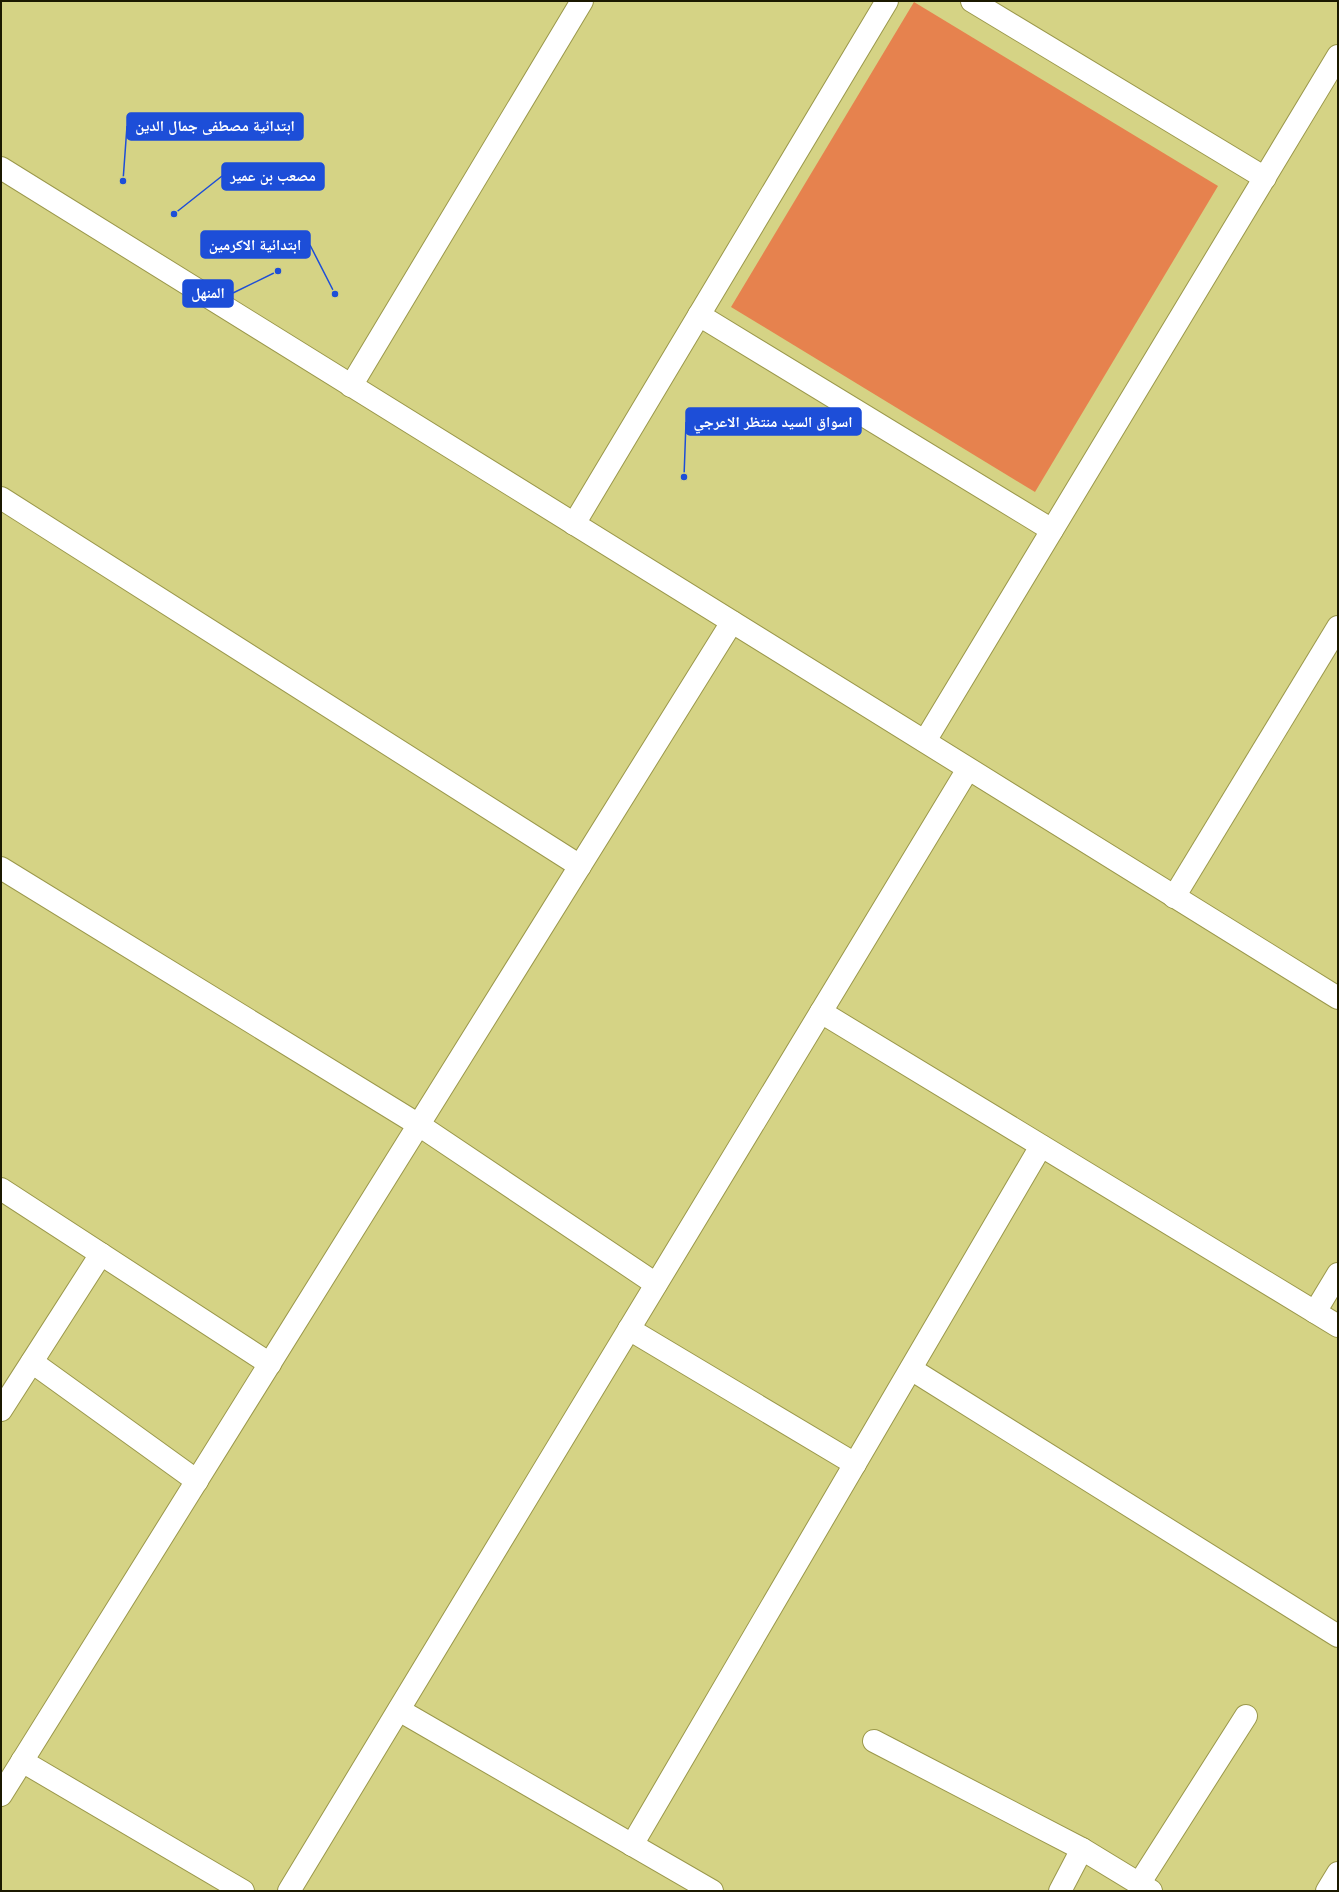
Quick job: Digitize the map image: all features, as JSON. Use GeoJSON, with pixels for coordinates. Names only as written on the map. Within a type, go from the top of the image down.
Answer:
{"type":"FeatureCollection","features":[{"type":"Feature","properties":{"kind":"street"},"geometry":{"type":"LineString","coordinates":[[352,386],[582,1]]}},
{"type":"Feature","properties":{"kind":"street"},"geometry":{"type":"LineString","coordinates":[[574,524],[888,1]]}},
{"type":"Feature","properties":{"kind":"street"},"geometry":{"type":"LineString","coordinates":[[972,1],[1265,178]]}},
{"type":"Feature","properties":{"kind":"street"},"geometry":{"type":"LineString","coordinates":[[925,741],[1338,56]]}},
{"type":"Feature","properties":{"kind":"street"},"geometry":{"type":"LineString","coordinates":[[1,168],[1338,998]]}},
{"type":"Feature","properties":{"kind":"street"},"geometry":{"type":"LineString","coordinates":[[699,315],[1052,530]]}},
{"type":"Feature","properties":{"kind":"street"},"geometry":{"type":"LineString","coordinates":[[1,498],[580,866]]}},
{"type":"Feature","properties":{"kind":"street"},"geometry":{"type":"LineString","coordinates":[[3,1786],[22,1761],[732,622]]}},
{"type":"Feature","properties":{"kind":"street"},"geometry":{"type":"LineString","coordinates":[[1174,897],[1338,627]]}},
{"type":"Feature","properties":{"kind":"street"},"geometry":{"type":"LineString","coordinates":[[289,1891],[968,769]]}},
{"type":"Feature","properties":{"kind":"street"},"geometry":{"type":"LineString","coordinates":[[1,868],[419,1125],[656,1284]]}},
{"type":"Feature","properties":{"kind":"street"},"geometry":{"type":"LineString","coordinates":[[821,1012],[1338,1326]]}},
{"type":"Feature","properties":{"kind":"street"},"geometry":{"type":"LineString","coordinates":[[632,1845],[1041,1146]]}},
{"type":"Feature","properties":{"kind":"street"},"geometry":{"type":"LineString","coordinates":[[1,1189],[270,1364]]}},
{"type":"Feature","properties":{"kind":"street"},"geometry":{"type":"LineString","coordinates":[[1,1410],[101,1254]]}},
{"type":"Feature","properties":{"kind":"street"},"geometry":{"type":"LineString","coordinates":[[1315,1312],[1338,1274]]}},
{"type":"Feature","properties":{"kind":"street"},"geometry":{"type":"LineString","coordinates":[[629,1329],[855,1464]]}},
{"type":"Feature","properties":{"kind":"street"},"geometry":{"type":"LineString","coordinates":[[32,1362],[197,1481]]}},
{"type":"Feature","properties":{"kind":"street"},"geometry":{"type":"LineString","coordinates":[[911,1368],[1338,1636]]}},
{"type":"Feature","properties":{"kind":"street"},"geometry":{"type":"LineString","coordinates":[[399,1710],[712,1891]]}},
{"type":"Feature","properties":{"kind":"street"},"geometry":{"type":"LineString","coordinates":[[874,1741],[1082,1849],[1145,1887],[1246,1716]]}},
{"type":"Feature","properties":{"kind":"street"},"geometry":{"type":"LineString","coordinates":[[22,1761],[243,1891]]}},
{"type":"Feature","properties":{"kind":"street"},"geometry":{"type":"LineString","coordinates":[[1060,1891],[1082,1849]]}},
{"type":"Feature","properties":{"kind":"street"},"geometry":{"type":"LineString","coordinates":[[1327,1891],[1338,1874]]}},
{"type":"Feature","properties":{"kind":"shaded area"},"geometry":{"type":"Polygon","coordinates":[[[914,2],[1218,186],[1035,492],[731,307],[914,2]]]}},
{"type":"Feature","properties":{"kind":"place","name":"ابتدائية مصطفى جمال الدين"},"geometry":{"type":"Point","coordinates":[123,181]}},
{"type":"Feature","properties":{"kind":"place","name":"مصعب بن عمير"},"geometry":{"type":"Point","coordinates":[174,214]}},
{"type":"Feature","properties":{"kind":"place","name":"المنهل"},"geometry":{"type":"Point","coordinates":[278,271]}},
{"type":"Feature","properties":{"kind":"place","name":"ابتدائية الاكرمين"},"geometry":{"type":"Point","coordinates":[335,294]}},
{"type":"Feature","properties":{"kind":"place","name":"اسواق السيد منتظر الاعرجي"},"geometry":{"type":"Point","coordinates":[684,477]}}]}
